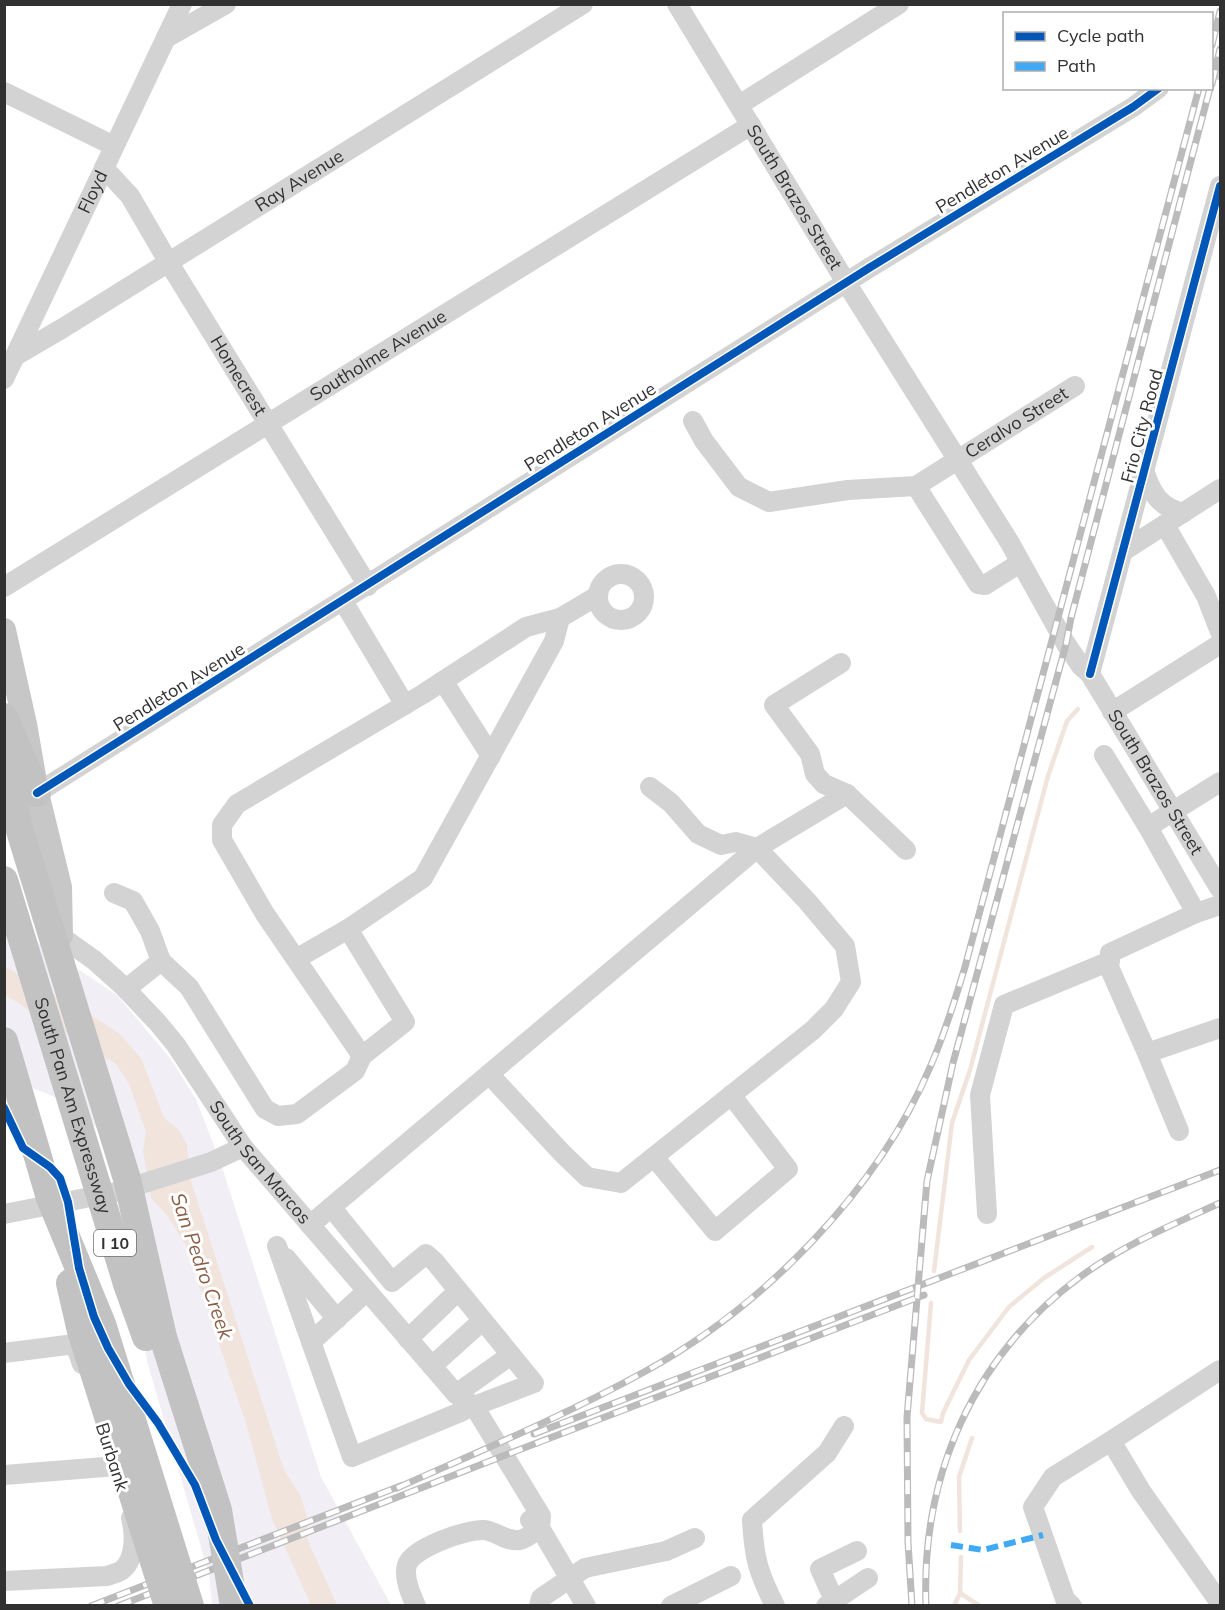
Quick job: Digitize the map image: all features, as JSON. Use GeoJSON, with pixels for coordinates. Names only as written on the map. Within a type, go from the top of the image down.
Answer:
{"type":"FeatureCollection","features":[{"type":"Feature","properties":{"kind":"highway"},"geometry":{"type":"LineString","coordinates":[[4,717],[37,793]]}},
{"type":"Feature","properties":{"kind":"highway"},"geometry":{"type":"LineString","coordinates":[[4,763],[20,831],[127,1179],[163,1337],[218,1510],[232,1605]]}},
{"type":"Feature","properties":{"kind":"highway","name":"South Pan Am Expressway"},"geometry":{"type":"LineString","coordinates":[[4,880],[127,1284],[181,1443],[232,1605]]}},
{"type":"Feature","properties":{"kind":"highway"},"geometry":{"type":"LineString","coordinates":[[4,1041],[48,1190],[81,1331],[168,1605]]}},
{"type":"Feature","properties":{"kind":"highway"},"geometry":{"type":"LineString","coordinates":[[4,1101],[48,1190],[102,1324],[190,1605]]}},
{"type":"Feature","properties":{"kind":"highway"},"geometry":{"type":"LineString","coordinates":[[133,1494],[160,1605]]}},
{"type":"Feature","properties":{"kind":"main road"},"geometry":{"type":"LineString","coordinates":[[4,630],[25,724],[37,793],[60,887],[61,936]]}},
{"type":"Feature","properties":{"kind":"street","name":"Floyd"},"geometry":{"type":"LineString","coordinates":[[4,379],[182,4]]}},
{"type":"Feature","properties":{"kind":"street"},"geometry":{"type":"LineString","coordinates":[[166,38],[226,4]]}},
{"type":"Feature","properties":{"kind":"street","name":"Ray Avenue"},"geometry":{"type":"LineString","coordinates":[[15,356],[169,263],[583,4]]}},
{"type":"Feature","properties":{"kind":"street","name":"South Brazos Street"},"geometry":{"type":"LineString","coordinates":[[677,4],[847,284],[1010,543],[1066,644],[1081,666],[1090,674],[1221,889]]}},
{"type":"Feature","properties":{"kind":"street"},"geometry":{"type":"LineString","coordinates":[[739,105],[899,4]]}},
{"type":"Feature","properties":{"kind":"street","name":"Pendleton Avenue"},"geometry":{"type":"LineString","coordinates":[[37,793],[1133,107],[1156,90]]}},
{"type":"Feature","properties":{"kind":"street","name":"Pendleton Avenue"},"geometry":{"type":"LineString","coordinates":[[1133,107],[1172,90]]}},
{"type":"Feature","properties":{"kind":"street"},"geometry":{"type":"LineString","coordinates":[[4,92],[114,146]]}},
{"type":"Feature","properties":{"kind":"street","name":"Southolme Avenue"},"geometry":{"type":"LineString","coordinates":[[4,587],[751,125]]}},
{"type":"Feature","properties":{"kind":"street","name":"Homecrest"},"geometry":{"type":"LineString","coordinates":[[104,168],[130,196],[368,586]]}},
{"type":"Feature","properties":{"kind":"street","name":"Frio City Road"},"geometry":{"type":"LineString","coordinates":[[1090,674],[1221,186]]}},
{"type":"Feature","properties":{"kind":"street","name":"Ceralvo Street"},"geometry":{"type":"LineString","coordinates":[[916,486],[1076,386]]}},
{"type":"Feature","properties":{"kind":"street"},"geometry":{"type":"LineString","coordinates":[[693,420],[704,441],[739,487],[770,502],[848,490],[916,486],[978,584],[985,585],[1020,563]]}},
{"type":"Feature","properties":{"kind":"street"},"geometry":{"type":"LineString","coordinates":[[1145,473],[1151,491],[1161,503],[1172,510],[1183,513]]}},
{"type":"Feature","properties":{"kind":"street"},"geometry":{"type":"LineString","coordinates":[[1125,550],[1221,489]]}},
{"type":"Feature","properties":{"kind":"street"},"geometry":{"type":"LineString","coordinates":[[1165,525],[1206,596],[1221,632]]}},
{"type":"Feature","properties":{"kind":"street","name":"South Brazos Street"},"geometry":{"type":"LineString","coordinates":[[1010,543],[1031,564],[1069,629],[1087,653],[1090,674]]}},
{"type":"Feature","properties":{"kind":"street"},"geometry":{"type":"LineString","coordinates":[[362,1056],[265,914],[222,840],[222,825],[237,804],[405,705],[526,627],[560,618],[597,596]]}},
{"type":"Feature","properties":{"kind":"street"},"geometry":{"type":"LineString","coordinates":[[343,601],[405,705]]}},
{"type":"Feature","properties":{"kind":"street"},"geometry":{"type":"LineString","coordinates":[[296,959],[348,929],[423,878],[554,640],[560,618]]}},
{"type":"Feature","properties":{"kind":"street"},"geometry":{"type":"LineString","coordinates":[[1112,712],[1221,644]]}},
{"type":"Feature","properties":{"kind":"street"},"geometry":{"type":"LineString","coordinates":[[842,663],[774,705],[810,754],[815,774],[824,784],[847,794],[906,850]]}},
{"type":"Feature","properties":{"kind":"street"},"geometry":{"type":"LineString","coordinates":[[443,681],[490,756]]}},
{"type":"Feature","properties":{"kind":"street"},"geometry":{"type":"LineString","coordinates":[[1104,754],[1196,913]]}},
{"type":"Feature","properties":{"kind":"street"},"geometry":{"type":"LineString","coordinates":[[1148,827],[1221,782]]}},
{"type":"Feature","properties":{"kind":"street"},"geometry":{"type":"LineString","coordinates":[[489,1074],[587,1177],[621,1183],[813,1030],[834,1009],[851,982],[845,946],[757,848],[736,842],[721,844],[698,834],[671,803],[650,787]]}},
{"type":"Feature","properties":{"kind":"street"},"geometry":{"type":"LineString","coordinates":[[310,1225],[757,848],[847,794]]}},
{"type":"Feature","properties":{"kind":"street"},"geometry":{"type":"LineString","coordinates":[[114,893],[133,900],[150,931],[161,961],[189,987],[265,1109],[278,1116],[297,1114],[355,1071],[362,1056],[405,1022],[348,929]]}},
{"type":"Feature","properties":{"kind":"street","name":"South San Marcos"},"geometry":{"type":"LineString","coordinates":[[4,898],[94,960],[126,989],[176,1045],[234,1152],[310,1225],[464,1404],[541,1516],[540,1528],[586,1605]]}},
{"type":"Feature","properties":{"kind":"street"},"geometry":{"type":"LineString","coordinates":[[1179,1131],[1109,966],[1110,953],[1196,913],[1221,905]]}},
{"type":"Feature","properties":{"kind":"street"},"geometry":{"type":"LineString","coordinates":[[126,989],[161,961]]}},
{"type":"Feature","properties":{"kind":"street"},"geometry":{"type":"LineString","coordinates":[[987,1214],[980,1095],[1004,1005],[1110,961]]}},
{"type":"Feature","properties":{"kind":"street"},"geometry":{"type":"LineString","coordinates":[[1147,1053],[1221,1028]]}},
{"type":"Feature","properties":{"kind":"street"},"geometry":{"type":"LineString","coordinates":[[654,1157],[715,1231],[788,1169],[731,1095]]}},
{"type":"Feature","properties":{"kind":"street"},"geometry":{"type":"LineString","coordinates":[[4,1214],[116,1192],[234,1152]]}},
{"type":"Feature","properties":{"kind":"street"},"geometry":{"type":"LineString","coordinates":[[331,1207],[392,1282],[426,1254],[534,1383],[464,1404],[351,1457],[277,1246],[337,1319]]}},
{"type":"Feature","properties":{"kind":"street"},"geometry":{"type":"LineString","coordinates":[[311,1342],[367,1291]]}},
{"type":"Feature","properties":{"kind":"street"},"geometry":{"type":"LineString","coordinates":[[408,1339],[458,1291]]}},
{"type":"Feature","properties":{"kind":"street"},"geometry":{"type":"LineString","coordinates":[[432,1366],[483,1321]]}},
{"type":"Feature","properties":{"kind":"street","name":"Burbank"},"geometry":{"type":"LineString","coordinates":[[4,1353],[75,1344],[117,1466],[135,1540],[128,1562],[122,1570],[108,1576],[4,1581]]}},
{"type":"Feature","properties":{"kind":"street"},"geometry":{"type":"LineString","coordinates":[[464,1404],[511,1355]]}},
{"type":"Feature","properties":{"kind":"street"},"geometry":{"type":"LineString","coordinates":[[1072,1605],[1065,1599],[1033,1507],[1053,1477],[1221,1370]]}},
{"type":"Feature","properties":{"kind":"street"},"geometry":{"type":"LineString","coordinates":[[776,1605],[760,1575],[754,1551],[752,1520],[827,1453],[844,1426]]}},
{"type":"Feature","properties":{"kind":"street"},"geometry":{"type":"LineString","coordinates":[[1111,1441],[1141,1491],[1219,1597]]}},
{"type":"Feature","properties":{"kind":"street"},"geometry":{"type":"LineString","coordinates":[[4,1475],[117,1466]]}},
{"type":"Feature","properties":{"kind":"street"},"geometry":{"type":"LineString","coordinates":[[416,1605],[406,1575],[407,1564],[415,1553],[464,1532],[486,1530],[504,1538],[521,1540],[540,1528]]}},
{"type":"Feature","properties":{"kind":"street"},"geometry":{"type":"LineString","coordinates":[[539,1605],[541,1598],[585,1568],[666,1551],[695,1538]]}},
{"type":"Feature","properties":{"kind":"street"},"geometry":{"type":"LineString","coordinates":[[857,1551],[820,1569],[830,1603],[868,1578]]}},
{"type":"Feature","properties":{"kind":"street"},"geometry":{"type":"LineString","coordinates":[[670,1605],[731,1576]]}},
{"type":"Feature","properties":{"kind":"shaded area"},"geometry":{"type":"Polygon","coordinates":[[[4,920],[117,995],[170,1058],[196,1099],[222,1167],[321,1477],[391,1605],[212,1605],[209,1575],[147,1361],[128,1228],[101,1133],[75,1105],[5,1077],[4,920]]]}},
{"type":"Feature","properties":{"kind":"water","name":"San Pedro Creek"},"geometry":{"type":"Polygon","coordinates":[[[4,966],[121,1035],[142,1060],[164,1118],[179,1130],[187,1145],[190,1178],[284,1470],[300,1495],[306,1513],[308,1541],[337,1605],[311,1605],[272,1519],[246,1423],[198,1283],[195,1260],[167,1215],[151,1198],[143,1151],[146,1132],[129,1084],[116,1064],[5,995],[4,966]]]}},
{"type":"Feature","properties":{"kind":"waterway"},"geometry":{"type":"LineString","coordinates":[[934,1271],[952,1123],[970,1070],[1048,776],[1067,721],[1078,709]]}},
{"type":"Feature","properties":{"kind":"waterway"},"geometry":{"type":"LineString","coordinates":[[931,1303],[922,1413],[926,1419],[941,1422],[943,1413],[969,1360],[1009,1307],[1044,1278],[1092,1247]]}},
{"type":"Feature","properties":{"kind":"waterway"},"geometry":{"type":"LineString","coordinates":[[960,1531],[959,1477],[972,1438]]}},
{"type":"Feature","properties":{"kind":"waterway"},"geometry":{"type":"LineString","coordinates":[[954,1606],[960,1593],[961,1557]]}},
{"type":"Feature","properties":{"kind":"waterway"},"geometry":{"type":"LineString","coordinates":[[960,1593],[980,1606]]}},
{"type":"Feature","properties":{"kind":"railway"},"geometry":{"type":"LineString","coordinates":[[1213,41],[1220,11]]}},
{"type":"Feature","properties":{"kind":"railway"},"geometry":{"type":"LineString","coordinates":[[1213,80],[1220,49]]}},
{"type":"Feature","properties":{"kind":"railway"},"geometry":{"type":"LineString","coordinates":[[397,1488],[522,1433],[614,1388],[688,1345],[732,1314],[773,1280],[848,1200],[881,1157],[908,1112],[936,1053],[965,967],[1198,90]]}},
{"type":"Feature","properties":{"kind":"railway"},"geometry":{"type":"LineString","coordinates":[[912,1606],[908,1542],[907,1417],[927,1181],[953,1063],[1066,644],[1209,90]]}},
{"type":"Feature","properties":{"kind":"railway"},"geometry":{"type":"LineString","coordinates":[[534,1434],[1220,1170]]}},
{"type":"Feature","properties":{"kind":"railway"},"geometry":{"type":"LineString","coordinates":[[926,1606],[927,1557],[933,1510],[945,1465],[961,1422],[983,1381],[1011,1343],[1043,1308],[1080,1277],[1113,1255],[1148,1236],[1220,1203]]}},
{"type":"Feature","properties":{"kind":"railway"},"geometry":{"type":"LineString","coordinates":[[118,1606],[924,1295]]}},
{"type":"Feature","properties":{"kind":"railway"},"geometry":{"type":"LineString","coordinates":[[91,1606],[403,1485]]}},
{"type":"Feature","properties":{"kind":"marked path"},"geometry":{"type":"LineString","coordinates":[[951,1545],[983,1550],[1043,1535]]}},
{"type":"Feature","properties":{"kind":"cycle path"},"geometry":{"type":"LineString","coordinates":[[37,793],[869,268],[1133,107],[1156,90]]}},
{"type":"Feature","properties":{"kind":"cycle path"},"geometry":{"type":"LineString","coordinates":[[1090,674],[1220,186]]}},
{"type":"Feature","properties":{"kind":"cycle path"},"geometry":{"type":"LineString","coordinates":[[4,1108],[23,1148],[50,1167],[60,1178],[68,1202],[79,1268],[94,1317],[108,1348],[129,1384],[158,1423],[195,1485],[216,1540],[250,1606]]}}]}
